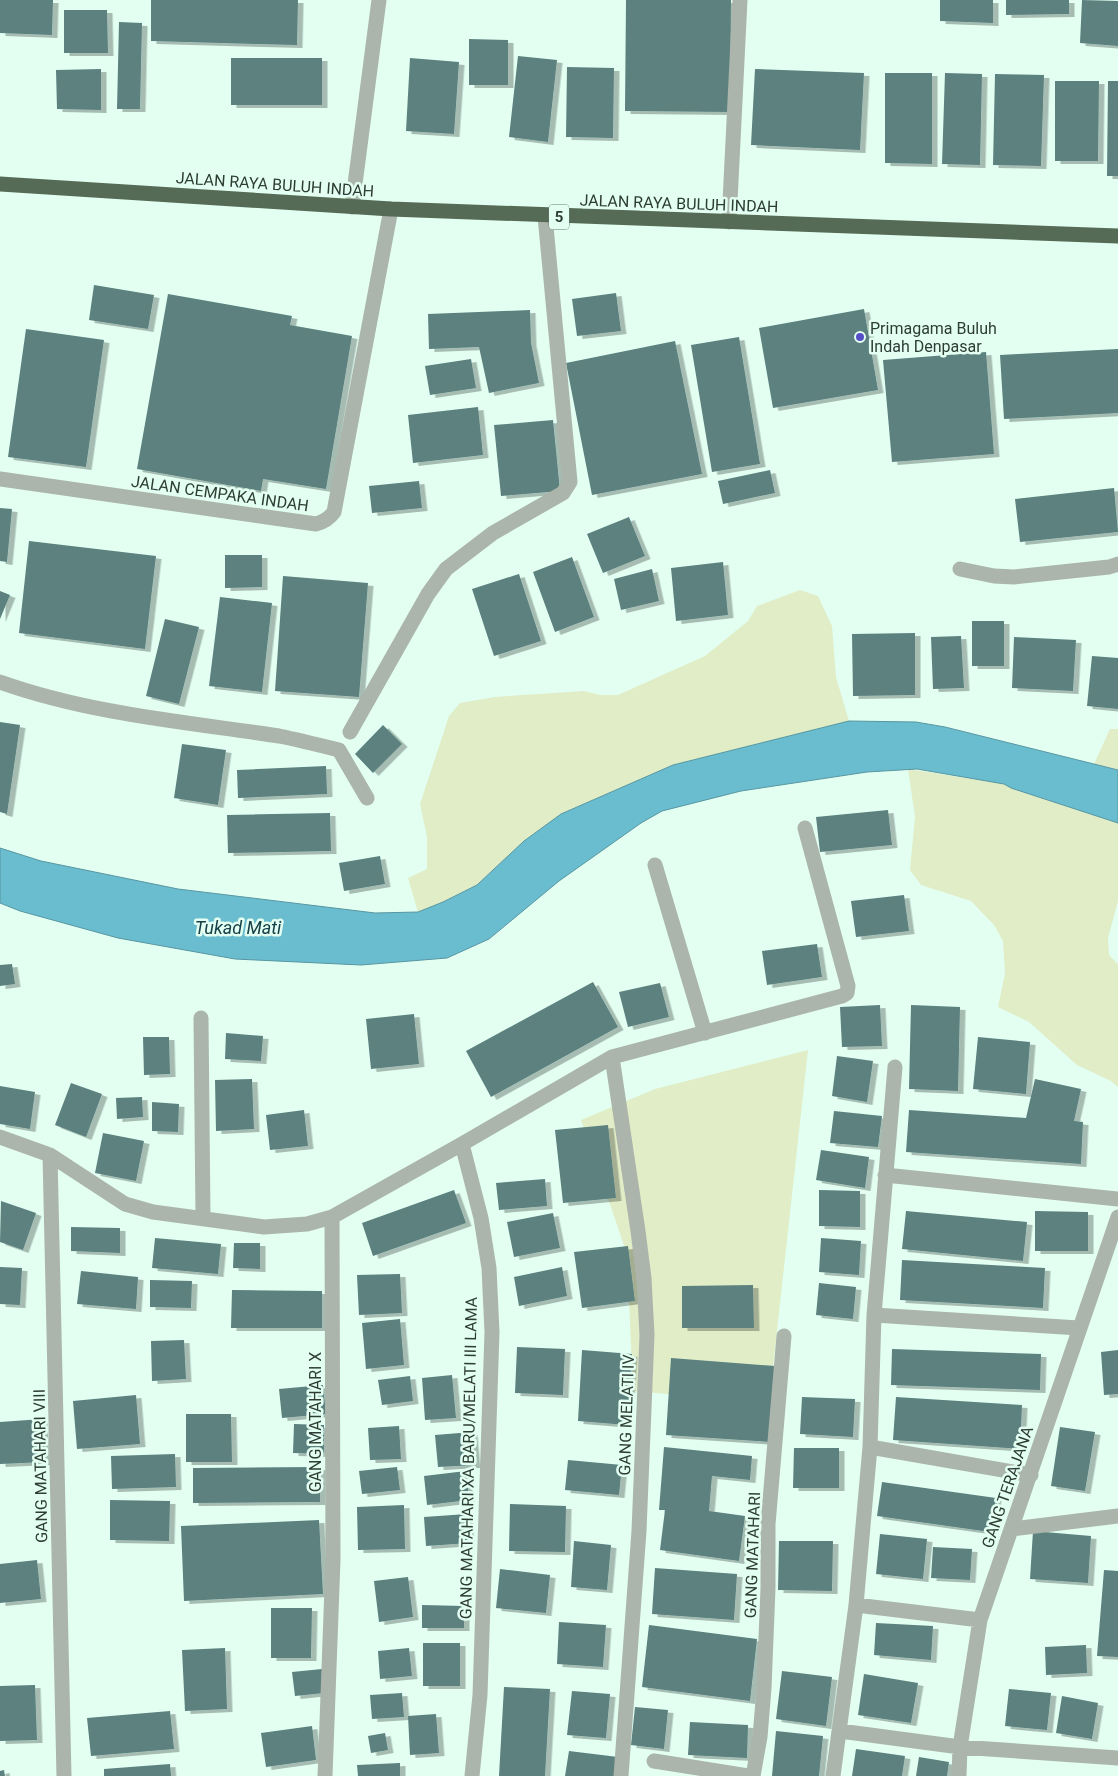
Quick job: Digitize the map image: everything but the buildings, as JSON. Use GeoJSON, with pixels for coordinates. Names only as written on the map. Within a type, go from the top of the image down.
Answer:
{"type":"FeatureCollection","features":[{"type":"Feature","properties":{"kind":"highway","name":"JALAN RAYA BULUH INDAH"},"geometry":{"type":"LineString","coordinates":[[0,184],[391,209],[1118,236]]}},
{"type":"Feature","properties":{"kind":"street"},"geometry":{"type":"LineString","coordinates":[[352,207],[379,0]]}},
{"type":"Feature","properties":{"kind":"street"},"geometry":{"type":"LineString","coordinates":[[729,222],[740,0]]}},
{"type":"Feature","properties":{"kind":"street","name":"JALAN CEMPAKA INDAH"},"geometry":{"type":"LineString","coordinates":[[0,480],[316,524],[330,518],[334,512],[391,209]]}},
{"type":"Feature","properties":{"kind":"street"},"geometry":{"type":"LineString","coordinates":[[350,732],[428,594],[446,569],[493,533],[563,493],[570,482],[545,216]]}},
{"type":"Feature","properties":{"kind":"street"},"geometry":{"type":"LineString","coordinates":[[960,569],[994,576],[1014,577],[1109,567],[1118,564]]}},
{"type":"Feature","properties":{"kind":"street"},"geometry":{"type":"LineString","coordinates":[[0,682],[28,692],[132,715],[281,737],[339,750],[367,798]]}},
{"type":"Feature","properties":{"kind":"street"},"geometry":{"type":"LineString","coordinates":[[0,1137],[50,1155],[124,1204],[153,1212],[264,1227],[306,1224],[332,1217],[612,1058],[842,996],[847,993],[848,986],[805,828]]}},
{"type":"Feature","properties":{"kind":"street"},"geometry":{"type":"LineString","coordinates":[[655,865],[705,1033]]}},
{"type":"Feature","properties":{"kind":"street"},"geometry":{"type":"LineString","coordinates":[[201,1018],[203,1218]]}},
{"type":"Feature","properties":{"kind":"street","name":"GANG MELATI IV"},"geometry":{"type":"LineString","coordinates":[[612,1058],[644,1278],[646,1335],[638,1531],[621,1776]]}},
{"type":"Feature","properties":{"kind":"street"},"geometry":{"type":"LineString","coordinates":[[833,1776],[856,1605],[870,1447],[874,1315],[895,1067]]}},
{"type":"Feature","properties":{"kind":"street","name":"GANG MATAHARI XA BARU/MELATI III LAMA"},"geometry":{"type":"LineString","coordinates":[[462,1144],[481,1218],[489,1268],[492,1332],[480,1695],[472,1776]]}},
{"type":"Feature","properties":{"kind":"street","name":"GANG MATAHARI VIII"},"geometry":{"type":"LineString","coordinates":[[50,1155],[64,1776]]}},
{"type":"Feature","properties":{"kind":"street"},"geometry":{"type":"LineString","coordinates":[[885,1175],[1118,1199]]}},
{"type":"Feature","properties":{"kind":"street","name":"GANG MATAHARI X"},"geometry":{"type":"LineString","coordinates":[[325,1776],[333,1560],[332,1217]]}},
{"type":"Feature","properties":{"kind":"street","name":"GANG TERAJANA"},"geometry":{"type":"LineString","coordinates":[[959,1776],[960,1747],[980,1620],[1118,1217]]}},
{"type":"Feature","properties":{"kind":"street"},"geometry":{"type":"LineString","coordinates":[[874,1315],[1079,1328]]}},
{"type":"Feature","properties":{"kind":"street","name":"GANG MATAHARI"},"geometry":{"type":"LineString","coordinates":[[753,1776],[760,1737],[764,1688],[768,1588],[768,1524],[784,1336]]}},
{"type":"Feature","properties":{"kind":"street"},"geometry":{"type":"LineString","coordinates":[[870,1447],[1031,1475]]}},
{"type":"Feature","properties":{"kind":"street"},"geometry":{"type":"LineString","coordinates":[[1012,1528],[1118,1516]]}},
{"type":"Feature","properties":{"kind":"street"},"geometry":{"type":"LineString","coordinates":[[856,1605],[980,1620]]}},
{"type":"Feature","properties":{"kind":"street"},"geometry":{"type":"LineString","coordinates":[[840,1731],[960,1747],[1118,1758]]}},
{"type":"Feature","properties":{"kind":"street"},"geometry":{"type":"LineString","coordinates":[[654,1761],[748,1776]]}},
{"type":"Feature","properties":{"kind":"green space"},"geometry":{"type":"Polygon","coordinates":[[[800,590],[818,596],[832,626],[836,677],[849,721],[673,765],[561,814],[524,841],[477,885],[418,912],[408,878],[427,869],[427,837],[420,804],[449,716],[460,703],[495,697],[584,691],[600,695],[618,695],[705,656],[748,621],[757,606],[800,590]]]}},
{"type":"Feature","properties":{"kind":"green space"},"geometry":{"type":"Polygon","coordinates":[[[1110,729],[1118,729],[1118,770],[1094,764],[1110,729]]]}},
{"type":"Feature","properties":{"kind":"green space"},"geometry":{"type":"Polygon","coordinates":[[[908,769],[1004,784],[1011,788],[1118,823],[1118,901],[1108,938],[1109,955],[1118,964],[1118,1087],[1111,1081],[1077,1065],[1029,1022],[998,1007],[1005,973],[1003,941],[994,925],[971,901],[921,885],[910,870],[915,817],[908,769]]]}},
{"type":"Feature","properties":{"kind":"green space"},"geometry":{"type":"Polygon","coordinates":[[[808,1050],[769,1403],[633,1391],[627,1254],[581,1120],[655,1089],[808,1050]]]}},
{"type":"Feature","properties":{"kind":"water","name":"Tukad Mati"},"geometry":{"type":"Polygon","coordinates":[[[849,721],[916,722],[945,727],[1118,770],[1118,823],[1011,788],[1004,784],[917,769],[867,772],[741,791],[662,811],[641,823],[559,881],[489,939],[447,958],[361,965],[235,959],[118,938],[20,911],[0,903],[0,848],[41,861],[178,889],[375,913],[418,912],[477,885],[524,841],[561,814],[673,765],[849,721]]]}},
{"type":"Feature","properties":{"kind":"place","name":"Primagama Buluh Indah Denpasar"},"geometry":{"type":"Point","coordinates":[860,337]}}]}
